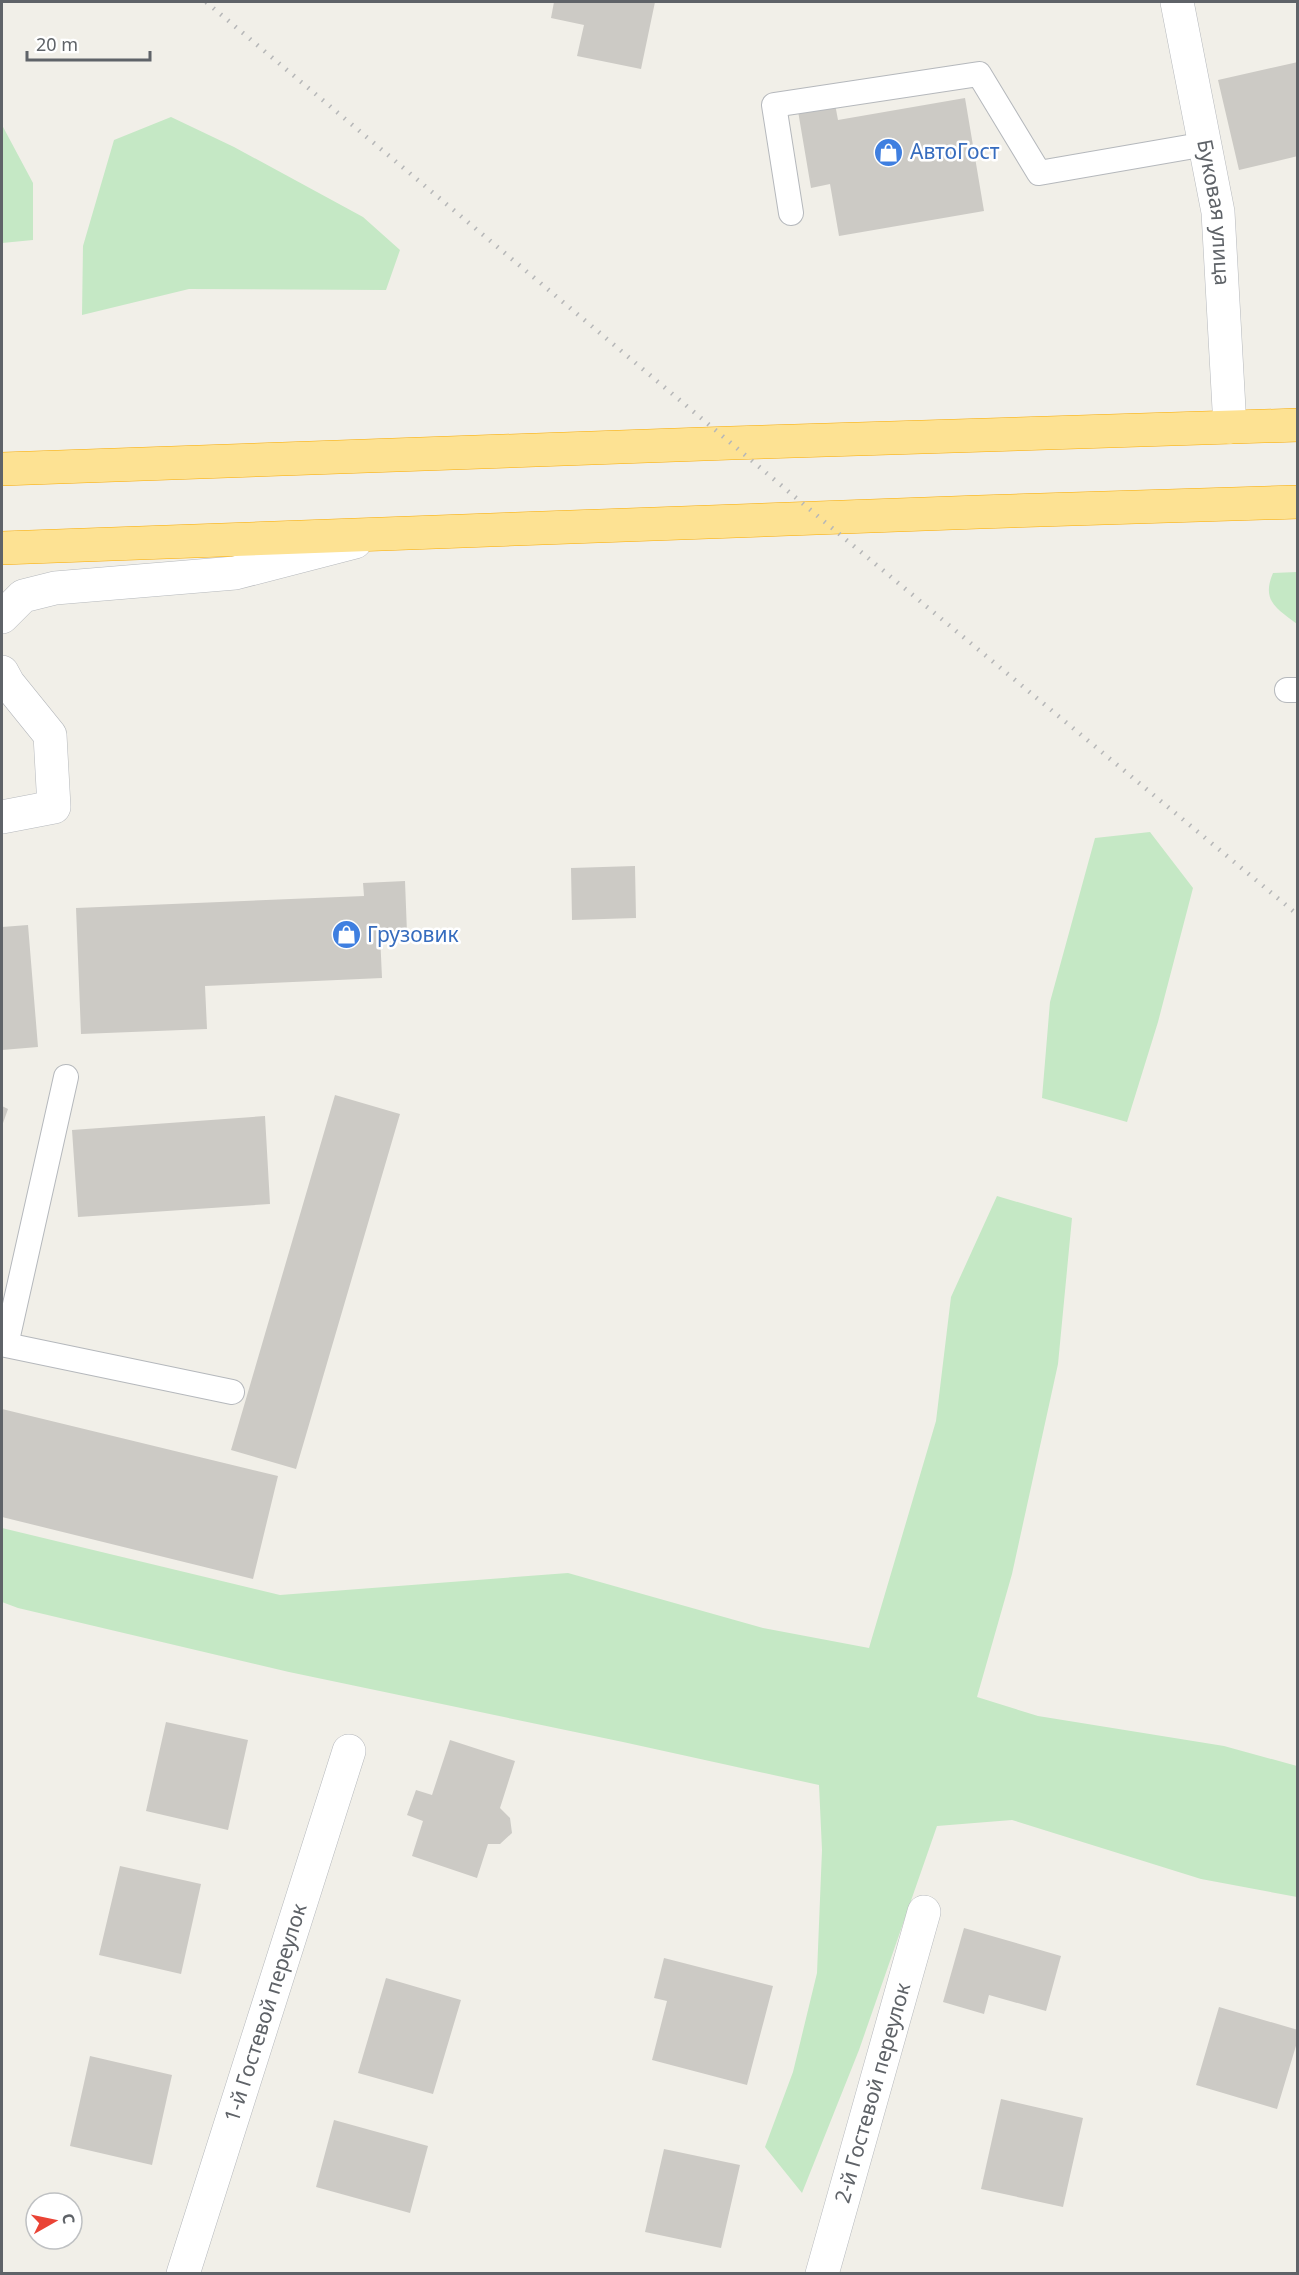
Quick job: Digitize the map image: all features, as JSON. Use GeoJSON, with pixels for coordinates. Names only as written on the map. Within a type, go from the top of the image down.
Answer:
{"type":"FeatureCollection","features":[{"type":"Feature","properties":{"kind":"highway"},"geometry":{"type":"LineString","coordinates":[[2,469],[1298,425]]}},
{"type":"Feature","properties":{"kind":"highway"},"geometry":{"type":"LineString","coordinates":[[2,548],[1298,502]]}},
{"type":"Feature","properties":{"kind":"street","name":"Буковая улица"},"geometry":{"type":"LineString","coordinates":[[1177,2],[1218,212],[1230,427]]}},
{"type":"Feature","properties":{"kind":"street"},"geometry":{"type":"LineString","coordinates":[[2,617],[23,596],[55,588],[235,573],[381,535]]}},
{"type":"Feature","properties":{"kind":"street"},"geometry":{"type":"LineString","coordinates":[[2,672],[8,683],[50,735],[54,807],[2,817]]}},
{"type":"Feature","properties":{"kind":"street","name":"1-й Гостевой переулок"},"geometry":{"type":"LineString","coordinates":[[183,2274],[349,1751]]}},
{"type":"Feature","properties":{"kind":"street","name":"2-й Гостевой переулок"},"geometry":{"type":"LineString","coordinates":[[822,2274],[924,1912]]}},
{"type":"Feature","properties":{"kind":"lane"},"geometry":{"type":"LineString","coordinates":[[791,213],[774,105],[979,74],[1039,172],[1206,144]]}},
{"type":"Feature","properties":{"kind":"lane"},"geometry":{"type":"LineString","coordinates":[[66,1077],[6,1345],[232,1392]]}},
{"type":"Feature","properties":{"kind":"green space"},"geometry":{"type":"Polygon","coordinates":[[[171,117],[234,147],[363,217],[400,250],[386,290],[189,289],[82,315],[83,246],[114,140],[171,117]]]}},
{"type":"Feature","properties":{"kind":"green space"},"geometry":{"type":"Polygon","coordinates":[[[2,125],[33,183],[33,240],[2,243],[2,125]]]}},
{"type":"Feature","properties":{"kind":"green space"},"geometry":{"type":"Polygon","coordinates":[[[1298,572],[1297,624],[1277,609],[1269,591],[1273,573],[1298,572]]]}},
{"type":"Feature","properties":{"kind":"green space"},"geometry":{"type":"Polygon","coordinates":[[[1150,832],[1193,888],[1158,1022],[1127,1122],[1042,1098],[1050,1002],[1095,838],[1150,832]]]}},
{"type":"Feature","properties":{"kind":"green space"},"geometry":{"type":"Polygon","coordinates":[[[997,1196],[1072,1218],[1058,1364],[1012,1574],[977,1697],[1038,1716],[1224,1746],[1297,1766],[1297,1897],[1201,1879],[1012,1820],[937,1826],[859,2050],[802,2193],[765,2147],[793,2072],[817,1973],[822,1850],[819,1785],[289,1672],[18,1608],[2,1602],[2,1528],[280,1595],[568,1573],[763,1628],[869,1648],[936,1421],[951,1297],[997,1196]]]}},
{"type":"Feature","properties":{"kind":"building"},"geometry":{"type":"Polygon","coordinates":[[[554,2],[655,2],[641,69],[577,56],[584,25],[551,18],[554,2]]]}},
{"type":"Feature","properties":{"kind":"building"},"geometry":{"type":"Polygon","coordinates":[[[1298,62],[1298,156],[1239,170],[1218,80],[1298,62]]]}},
{"type":"Feature","properties":{"kind":"building","name":"АвтоГост"},"geometry":{"type":"Polygon","coordinates":[[[965,98],[984,211],[839,236],[830,184],[811,188],[798,111],[835,104],[838,120],[965,98]]]}},
{"type":"Feature","properties":{"kind":"building"},"geometry":{"type":"Polygon","coordinates":[[[635,866],[636,918],[572,920],[571,868],[635,866]]]}},
{"type":"Feature","properties":{"kind":"building"},"geometry":{"type":"Polygon","coordinates":[[[405,881],[407,933],[380,934],[382,978],[205,986],[207,1029],[81,1034],[76,908],[364,896],[363,883],[405,881]]]}},
{"type":"Feature","properties":{"kind":"building"},"geometry":{"type":"Polygon","coordinates":[[[28,925],[38,1047],[2,1050],[2,927],[28,925]]]}},
{"type":"Feature","properties":{"kind":"building"},"geometry":{"type":"Polygon","coordinates":[[[335,1095],[400,1114],[296,1469],[231,1450],[335,1095]]]}},
{"type":"Feature","properties":{"kind":"building"},"geometry":{"type":"Polygon","coordinates":[[[2,1106],[8,1109],[2,1126],[2,1106]]]}},
{"type":"Feature","properties":{"kind":"building"},"geometry":{"type":"Polygon","coordinates":[[[265,1116],[270,1204],[78,1217],[72,1130],[265,1116]]]}},
{"type":"Feature","properties":{"kind":"building"},"geometry":{"type":"Polygon","coordinates":[[[2,1409],[278,1476],[253,1579],[2,1517],[2,1409]]]}},
{"type":"Feature","properties":{"kind":"building"},"geometry":{"type":"Polygon","coordinates":[[[166,1722],[248,1740],[228,1830],[146,1811],[166,1722]]]}},
{"type":"Feature","properties":{"kind":"building"},"geometry":{"type":"Polygon","coordinates":[[[450,1740],[515,1761],[500,1808],[510,1818],[512,1833],[500,1844],[488,1844],[477,1878],[412,1856],[423,1821],[407,1815],[416,1790],[432,1795],[450,1740]]]}},
{"type":"Feature","properties":{"kind":"building"},"geometry":{"type":"Polygon","coordinates":[[[120,1866],[201,1884],[181,1974],[99,1955],[120,1866]]]}},
{"type":"Feature","properties":{"kind":"building"},"geometry":{"type":"Polygon","coordinates":[[[964,1928],[1061,1956],[1046,2011],[989,1995],[984,2014],[943,2002],[964,1928]]]}},
{"type":"Feature","properties":{"kind":"building"},"geometry":{"type":"Polygon","coordinates":[[[664,1958],[773,1986],[747,2085],[652,2060],[667,2001],[654,1998],[664,1958]]]}},
{"type":"Feature","properties":{"kind":"building"},"geometry":{"type":"Polygon","coordinates":[[[386,1978],[461,2000],[433,2094],[358,2073],[386,1978]]]}},
{"type":"Feature","properties":{"kind":"building"},"geometry":{"type":"Polygon","coordinates":[[[1219,2007],[1298,2030],[1298,2039],[1277,2109],[1196,2085],[1219,2007]]]}},
{"type":"Feature","properties":{"kind":"building"},"geometry":{"type":"Polygon","coordinates":[[[90,2056],[172,2075],[152,2165],[70,2146],[90,2056]]]}},
{"type":"Feature","properties":{"kind":"building"},"geometry":{"type":"Polygon","coordinates":[[[1001,2099],[1083,2118],[1063,2207],[981,2189],[1001,2099]]]}},
{"type":"Feature","properties":{"kind":"building"},"geometry":{"type":"Polygon","coordinates":[[[334,2120],[428,2146],[410,2213],[316,2187],[334,2120]]]}},
{"type":"Feature","properties":{"kind":"building"},"geometry":{"type":"Polygon","coordinates":[[[664,2149],[740,2165],[721,2248],[645,2232],[664,2149]]]}},
{"type":"Feature","properties":{"kind":"railway"},"geometry":{"type":"LineString","coordinates":[[206,2],[820,518],[1298,915]]}},
{"type":"Feature","properties":{"kind":"place","name":"АвтоГост"},"geometry":{"type":"Point","coordinates":[889,152]}},
{"type":"Feature","properties":{"kind":"place","name":"Грузовик"},"geometry":{"type":"Point","coordinates":[346,935]}}]}
